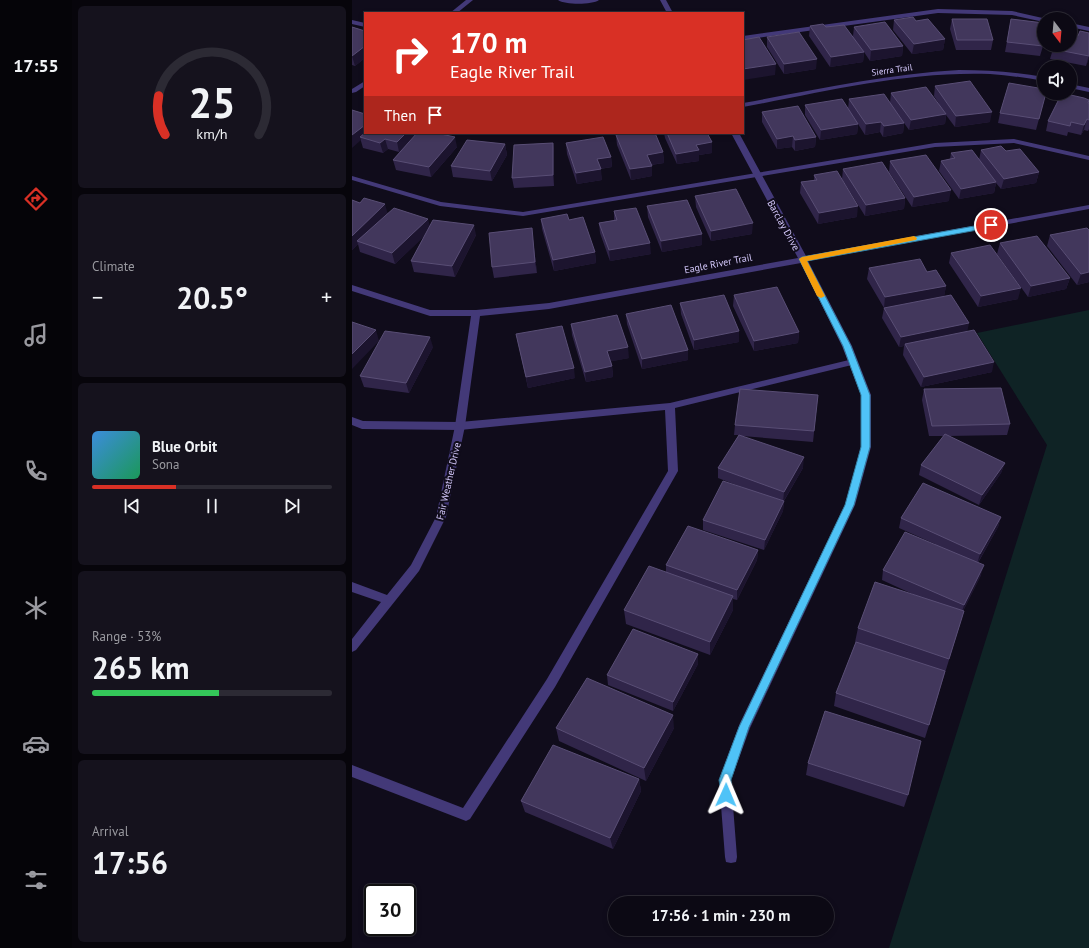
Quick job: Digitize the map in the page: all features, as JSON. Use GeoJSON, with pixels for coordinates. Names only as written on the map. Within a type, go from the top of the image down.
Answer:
{"type":"FeatureCollection","features":[{"type":"Feature","properties":{"kind":"street"},"geometry":{"type":"LineString","coordinates":[[454,12],[470,0]]}},
{"type":"Feature","properties":{"kind":"street"},"geometry":{"type":"LineString","coordinates":[[561,0],[580,2],[596,0]]}},
{"type":"Feature","properties":{"kind":"street"},"geometry":{"type":"LineString","coordinates":[[663,0],[669,12]]}},
{"type":"Feature","properties":{"kind":"street"},"geometry":{"type":"LineString","coordinates":[[744,38],[938,11],[1012,13],[1037,18]]}},
{"type":"Feature","properties":{"kind":"street"},"geometry":{"type":"LineString","coordinates":[[352,22],[364,25]]}},
{"type":"Feature","properties":{"kind":"street"},"geometry":{"type":"LineString","coordinates":[[1077,27],[1089,30]]}},
{"type":"Feature","properties":{"kind":"street","name":"Sierra Trail"},"geometry":{"type":"LineString","coordinates":[[744,105],[871,82],[938,73],[990,72],[1037,78]]}},
{"type":"Feature","properties":{"kind":"street"},"geometry":{"type":"LineString","coordinates":[[353,91],[364,84]]}},
{"type":"Feature","properties":{"kind":"street"},"geometry":{"type":"LineString","coordinates":[[1077,87],[1089,90]]}},
{"type":"Feature","properties":{"kind":"street"},"geometry":{"type":"LineString","coordinates":[[353,91],[364,95]]}},
{"type":"Feature","properties":{"kind":"street","name":"Barclay Drive"},"geometry":{"type":"LineString","coordinates":[[731,858],[725,780],[744,727],[850,505],[866,447],[866,395],[853,362],[802,259],[736,134]]}},
{"type":"Feature","properties":{"kind":"street"},"geometry":{"type":"LineString","coordinates":[[352,178],[440,204],[523,214],[935,146],[1014,141],[1089,158]]}},
{"type":"Feature","properties":{"kind":"street","name":"Eagle River Trail"},"geometry":{"type":"LineString","coordinates":[[352,288],[430,313],[476,313],[549,306],[1089,207]]}},
{"type":"Feature","properties":{"kind":"street","name":"Fair Weather Drive"},"geometry":{"type":"LineString","coordinates":[[352,647],[415,568],[441,518],[460,426],[476,313]]}},
{"type":"Feature","properties":{"kind":"street"},"geometry":{"type":"LineString","coordinates":[[352,421],[362,425],[460,426],[670,406],[853,362]]}},
{"type":"Feature","properties":{"kind":"street"},"geometry":{"type":"LineString","coordinates":[[352,771],[466,815],[551,683],[673,471],[670,406]]}},
{"type":"Feature","properties":{"kind":"street"},"geometry":{"type":"LineString","coordinates":[[352,587],[388,600]]}},
{"type":"Feature","properties":{"kind":"green space"},"geometry":{"type":"Polygon","coordinates":[[[1089,310],[1089,948],[889,948],[1047,445],[977,333],[1089,310]]]}},
{"type":"Feature","properties":{"kind":"building"},"geometry":{"type":"Polygon","coordinates":[[[913,17],[916,21],[928,19],[945,39],[914,44],[894,20],[913,17]]]}},
{"type":"Feature","properties":{"kind":"building"},"geometry":{"type":"Polygon","coordinates":[[[952,19],[987,19],[993,40],[957,40],[952,19]]]}},
{"type":"Feature","properties":{"kind":"building"},"geometry":{"type":"Polygon","coordinates":[[[1011,19],[1037,22],[1037,45],[1007,42],[1011,19]]]}},
{"type":"Feature","properties":{"kind":"building"},"geometry":{"type":"Polygon","coordinates":[[[885,22],[903,46],[871,50],[854,27],[885,22]]]}},
{"type":"Feature","properties":{"kind":"building"},"geometry":{"type":"Polygon","coordinates":[[[823,24],[826,27],[844,25],[864,52],[831,57],[810,26],[823,24]]]}},
{"type":"Feature","properties":{"kind":"building"},"geometry":{"type":"Polygon","coordinates":[[[352,27],[364,31],[364,47],[352,56],[352,27]]]}},
{"type":"Feature","properties":{"kind":"building"},"geometry":{"type":"Polygon","coordinates":[[[1080,31],[1089,33],[1089,56],[1068,52],[1077,52],[1078,36],[1080,31]]]}},
{"type":"Feature","properties":{"kind":"building"},"geometry":{"type":"Polygon","coordinates":[[[799,32],[817,59],[784,64],[767,37],[799,32]]]}},
{"type":"Feature","properties":{"kind":"building"},"geometry":{"type":"Polygon","coordinates":[[[759,37],[776,64],[744,69],[744,40],[759,37]]]}},
{"type":"Feature","properties":{"kind":"building"},"geometry":{"type":"Polygon","coordinates":[[[970,81],[992,112],[956,116],[935,86],[970,81]]]}},
{"type":"Feature","properties":{"kind":"building"},"geometry":{"type":"Polygon","coordinates":[[[1009,83],[1037,88],[1037,100],[1044,100],[1039,119],[1000,113],[1009,83]]]}},
{"type":"Feature","properties":{"kind":"building"},"geometry":{"type":"Polygon","coordinates":[[[926,87],[946,114],[911,120],[891,93],[926,87]]]}},
{"type":"Feature","properties":{"kind":"building"},"geometry":{"type":"Polygon","coordinates":[[[884,94],[904,123],[884,126],[881,122],[866,124],[849,99],[884,94]]]}},
{"type":"Feature","properties":{"kind":"building"},"geometry":{"type":"Polygon","coordinates":[[[1077,96],[1089,100],[1089,120],[1087,119],[1084,125],[1071,122],[1070,126],[1048,121],[1058,100],[1077,100],[1077,96]]]}},
{"type":"Feature","properties":{"kind":"building"},"geometry":{"type":"Polygon","coordinates":[[[842,99],[858,124],[821,130],[805,105],[842,99]]]}},
{"type":"Feature","properties":{"kind":"building"},"geometry":{"type":"Polygon","coordinates":[[[798,106],[816,137],[795,140],[793,136],[777,139],[762,112],[798,106]]]}},
{"type":"Feature","properties":{"kind":"building"},"geometry":{"type":"Polygon","coordinates":[[[352,110],[364,114],[364,126],[352,135],[352,110]]]}},
{"type":"Feature","properties":{"kind":"building"},"geometry":{"type":"Polygon","coordinates":[[[364,134],[405,134],[397,142],[385,139],[380,143],[360,137],[364,134]]]}},
{"type":"Feature","properties":{"kind":"building"},"geometry":{"type":"Polygon","coordinates":[[[416,134],[441,134],[455,137],[429,167],[393,160],[416,134]]]}},
{"type":"Feature","properties":{"kind":"building"},"geometry":{"type":"Polygon","coordinates":[[[655,134],[663,152],[647,155],[652,166],[630,169],[616,135],[655,134]]]}},
{"type":"Feature","properties":{"kind":"building"},"geometry":{"type":"Polygon","coordinates":[[[667,134],[708,134],[712,142],[696,145],[699,150],[676,154],[667,134]]]}},
{"type":"Feature","properties":{"kind":"building"},"geometry":{"type":"Polygon","coordinates":[[[603,137],[611,157],[597,159],[601,169],[576,173],[566,143],[603,137]]]}},
{"type":"Feature","properties":{"kind":"building"},"geometry":{"type":"Polygon","coordinates":[[[467,140],[505,144],[490,171],[451,166],[467,140]]]}},
{"type":"Feature","properties":{"kind":"building"},"geometry":{"type":"Polygon","coordinates":[[[553,143],[553,175],[512,178],[514,145],[553,143]]]}},
{"type":"Feature","properties":{"kind":"building"},"geometry":{"type":"Polygon","coordinates":[[[1001,146],[1006,151],[1020,149],[1039,172],[1004,179],[981,150],[1001,146]]]}},
{"type":"Feature","properties":{"kind":"building"},"geometry":{"type":"Polygon","coordinates":[[[972,150],[996,182],[961,189],[941,161],[955,158],[951,153],[972,150]]]}},
{"type":"Feature","properties":{"kind":"building"},"geometry":{"type":"Polygon","coordinates":[[[926,155],[951,190],[914,197],[890,161],[926,155]]]}},
{"type":"Feature","properties":{"kind":"building"},"geometry":{"type":"Polygon","coordinates":[[[882,162],[905,198],[866,205],[843,169],[882,162]]]}},
{"type":"Feature","properties":{"kind":"building"},"geometry":{"type":"Polygon","coordinates":[[[837,171],[858,206],[819,213],[801,182],[817,180],[814,175],[837,171]]]}},
{"type":"Feature","properties":{"kind":"building"},"geometry":{"type":"Polygon","coordinates":[[[736,189],[753,223],[711,231],[695,196],[736,189]]]}},
{"type":"Feature","properties":{"kind":"building"},"geometry":{"type":"Polygon","coordinates":[[[364,198],[385,204],[352,236],[352,200],[360,203],[364,198]]]}},
{"type":"Feature","properties":{"kind":"building"},"geometry":{"type":"Polygon","coordinates":[[[687,200],[702,234],[661,241],[647,206],[687,200]]]}},
{"type":"Feature","properties":{"kind":"building"},"geometry":{"type":"Polygon","coordinates":[[[394,208],[428,219],[392,253],[357,241],[394,208]]]}},
{"type":"Feature","properties":{"kind":"building"},"geometry":{"type":"Polygon","coordinates":[[[636,208],[650,243],[609,250],[599,223],[617,220],[614,211],[636,208]]]}},
{"type":"Feature","properties":{"kind":"building"},"geometry":{"type":"Polygon","coordinates":[[[567,214],[569,220],[583,217],[595,252],[553,260],[541,219],[567,214]]]}},
{"type":"Feature","properties":{"kind":"building"},"geometry":{"type":"Polygon","coordinates":[[[433,220],[474,225],[452,266],[411,261],[433,220]]]}},
{"type":"Feature","properties":{"kind":"building"},"geometry":{"type":"Polygon","coordinates":[[[532,228],[535,262],[492,267],[489,233],[532,228]]]}},
{"type":"Feature","properties":{"kind":"building"},"geometry":{"type":"Polygon","coordinates":[[[1087,228],[1089,230],[1089,272],[1081,274],[1050,235],[1087,228]]]}},
{"type":"Feature","properties":{"kind":"building"},"geometry":{"type":"Polygon","coordinates":[[[1037,236],[1070,278],[1031,286],[1000,243],[1037,236]]]}},
{"type":"Feature","properties":{"kind":"building"},"geometry":{"type":"Polygon","coordinates":[[[990,245],[1021,288],[981,296],[951,253],[990,245]]]}},
{"type":"Feature","properties":{"kind":"building"},"geometry":{"type":"Polygon","coordinates":[[[920,259],[927,272],[936,270],[946,286],[885,297],[869,268],[920,259]]]}},
{"type":"Feature","properties":{"kind":"building"},"geometry":{"type":"Polygon","coordinates":[[[777,287],[799,332],[754,341],[734,295],[777,287]]]}},
{"type":"Feature","properties":{"kind":"building"},"geometry":{"type":"Polygon","coordinates":[[[724,295],[739,331],[694,340],[680,303],[724,295]]]}},
{"type":"Feature","properties":{"kind":"building"},"geometry":{"type":"Polygon","coordinates":[[[951,295],[969,323],[901,337],[884,308],[951,295]]]}},
{"type":"Feature","properties":{"kind":"building"},"geometry":{"type":"Polygon","coordinates":[[[671,305],[688,350],[642,359],[626,314],[671,305]]]}},
{"type":"Feature","properties":{"kind":"building"},"geometry":{"type":"Polygon","coordinates":[[[617,315],[628,347],[607,351],[612,366],[585,372],[571,324],[617,315]]]}},
{"type":"Feature","properties":{"kind":"building"},"geometry":{"type":"Polygon","coordinates":[[[352,322],[376,330],[352,354],[352,322]]]}},
{"type":"Feature","properties":{"kind":"building"},"geometry":{"type":"Polygon","coordinates":[[[562,326],[574,368],[526,377],[516,334],[562,326]]]}},
{"type":"Feature","properties":{"kind":"building"},"geometry":{"type":"Polygon","coordinates":[[[974,330],[994,362],[924,377],[905,344],[974,330]]]}},
{"type":"Feature","properties":{"kind":"building"},"geometry":{"type":"Polygon","coordinates":[[[385,331],[430,337],[406,383],[360,376],[385,331]]]}},
{"type":"Feature","properties":{"kind":"building"},"geometry":{"type":"Polygon","coordinates":[[[1001,388],[1010,424],[932,426],[924,389],[1001,388]]]}},
{"type":"Feature","properties":{"kind":"building"},"geometry":{"type":"Polygon","coordinates":[[[740,389],[818,395],[814,431],[735,425],[740,389]]]}},
{"type":"Feature","properties":{"kind":"building"},"geometry":{"type":"Polygon","coordinates":[[[945,434],[1005,463],[982,495],[921,465],[945,434]]]}},
{"type":"Feature","properties":{"kind":"building"},"geometry":{"type":"Polygon","coordinates":[[[739,435],[804,457],[784,492],[718,468],[739,435]]]}},
{"type":"Feature","properties":{"kind":"building"},"geometry":{"type":"Polygon","coordinates":[[[723,481],[784,501],[765,540],[703,520],[723,481]]]}},
{"type":"Feature","properties":{"kind":"building"},"geometry":{"type":"Polygon","coordinates":[[[923,483],[1001,517],[980,554],[901,518],[923,483]]]}},
{"type":"Feature","properties":{"kind":"building"},"geometry":{"type":"Polygon","coordinates":[[[688,526],[758,550],[737,590],[666,565],[688,526]]]}},
{"type":"Feature","properties":{"kind":"building"},"geometry":{"type":"Polygon","coordinates":[[[905,532],[984,565],[964,605],[883,570],[905,532]]]}},
{"type":"Feature","properties":{"kind":"building"},"geometry":{"type":"Polygon","coordinates":[[[649,566],[733,596],[710,642],[624,610],[649,566]]]}},
{"type":"Feature","properties":{"kind":"building"},"geometry":{"type":"Polygon","coordinates":[[[875,582],[964,611],[949,659],[858,628],[875,582]]]}},
{"type":"Feature","properties":{"kind":"building"},"geometry":{"type":"Polygon","coordinates":[[[633,629],[698,654],[673,702],[607,675],[633,629]]]}},
{"type":"Feature","properties":{"kind":"building"},"geometry":{"type":"Polygon","coordinates":[[[856,642],[945,671],[929,725],[836,693],[856,642]]]}},
{"type":"Feature","properties":{"kind":"building"},"geometry":{"type":"Polygon","coordinates":[[[587,678],[673,715],[644,768],[556,728],[587,678]]]}},
{"type":"Feature","properties":{"kind":"building"},"geometry":{"type":"Polygon","coordinates":[[[825,711],[921,741],[908,795],[808,763],[825,711]]]}},
{"type":"Feature","properties":{"kind":"building"},"geometry":{"type":"Polygon","coordinates":[[[553,745],[639,779],[610,838],[521,801],[553,745]]]}},
{"type":"Feature","properties":{"kind":"slow traffic"},"geometry":{"type":"LineString","coordinates":[[821,296],[802,259],[914,238]]}},
{"type":"Feature","properties":{"kind":"route"},"geometry":{"type":"LineString","coordinates":[[726,795],[725,780],[744,727],[850,505],[866,447],[866,395],[847,346],[802,259],[889,242],[991,225]]}}]}
